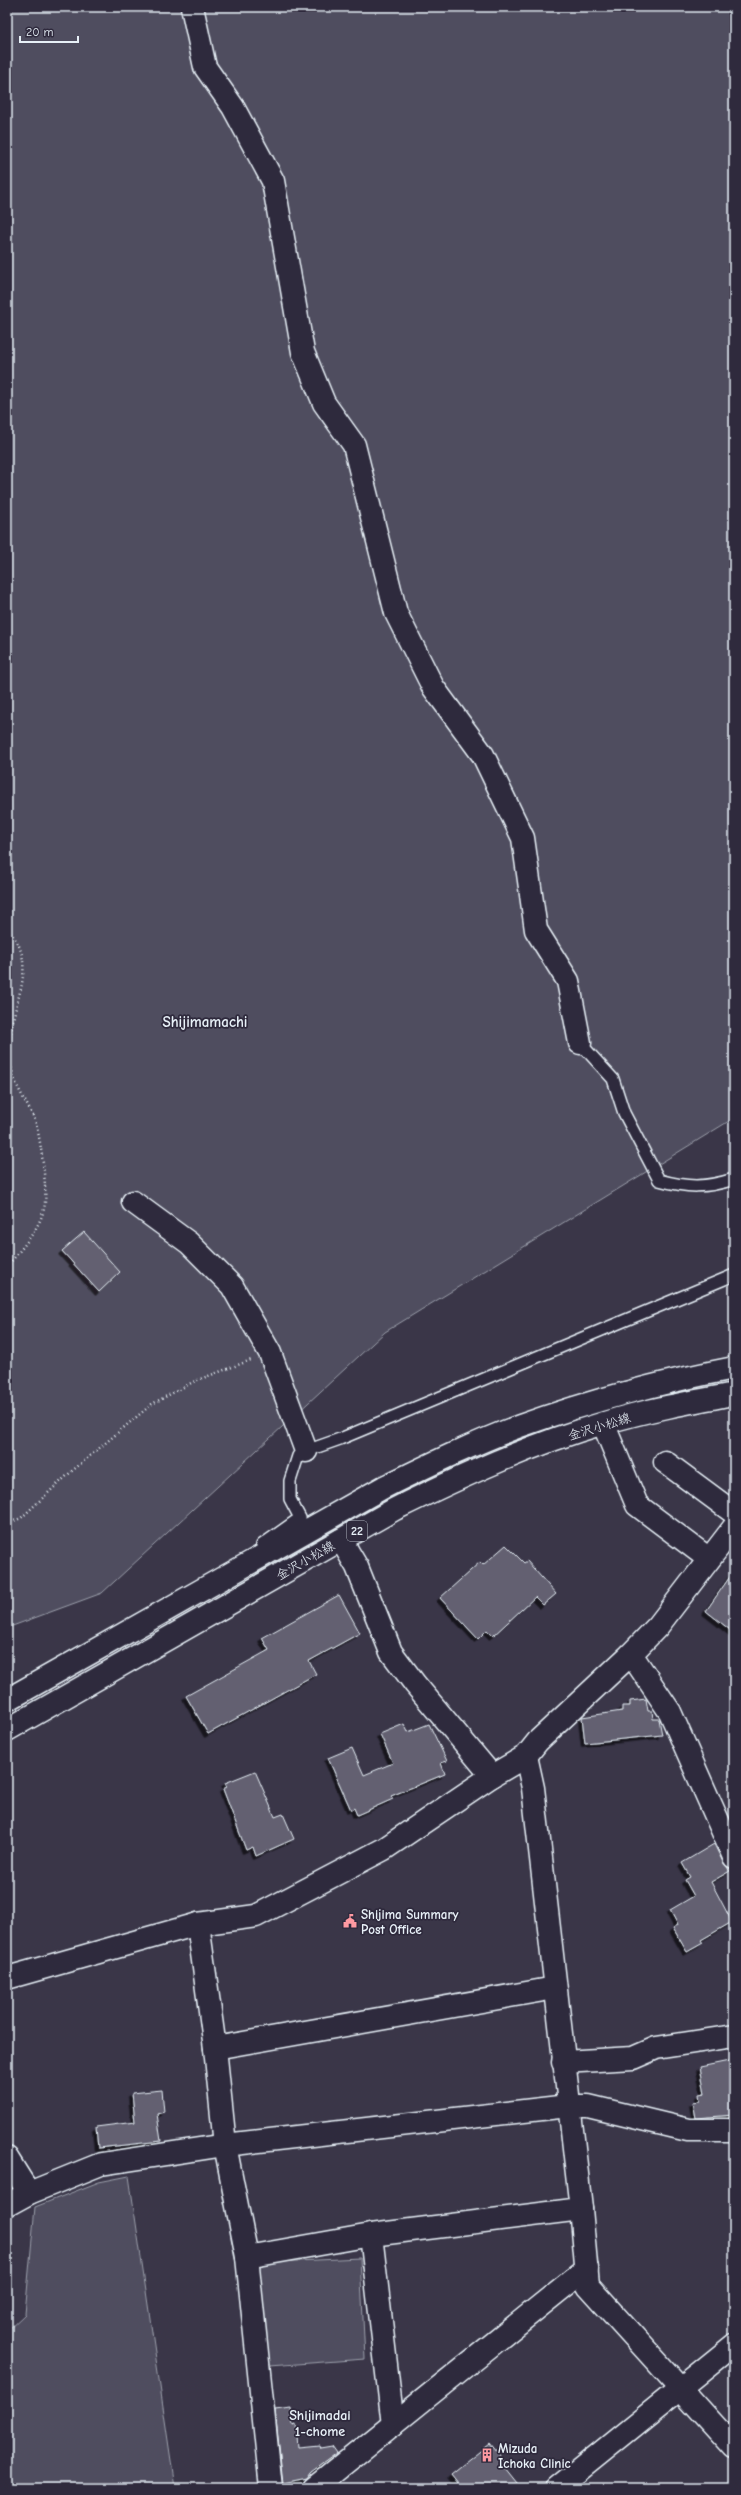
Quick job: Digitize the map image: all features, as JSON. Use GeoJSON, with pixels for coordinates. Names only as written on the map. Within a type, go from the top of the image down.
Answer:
{"type":"FeatureCollection","features":[{"type":"Feature","properties":{"kind":"street"},"geometry":{"type":"LineString","coordinates":[[192,7],[205,67],[233,107],[273,181],[303,352],[324,403],[354,445],[396,613],[433,687],[483,755],[523,838],[536,930],[568,981],[580,1043]]}},
{"type":"Feature","properties":{"kind":"street"},"geometry":{"type":"LineString","coordinates":[[133,1202],[189,1243],[232,1286],[270,1353],[306,1451]]}},
{"type":"Feature","properties":{"kind":"street","name":"金沢小松線"},"geometry":{"type":"LineString","coordinates":[[7,1700],[384,1487],[445,1458],[519,1426],[624,1392],[685,1377],[734,1368]]}},
{"type":"Feature","properties":{"kind":"street","name":"金沢小松線"},"geometry":{"type":"LineString","coordinates":[[7,1730],[394,1509],[459,1478],[529,1449],[603,1423],[679,1404],[734,1394]]}},
{"type":"Feature","properties":{"kind":"street"},"geometry":{"type":"LineString","coordinates":[[603,1423],[637,1505],[709,1559]]}},
{"type":"Feature","properties":{"kind":"street"},"geometry":{"type":"LineString","coordinates":[[665,1462],[734,1513]]}},
{"type":"Feature","properties":{"kind":"street"},"geometry":{"type":"LineString","coordinates":[[7,1978],[198,1924],[256,1916],[384,1849],[492,1776],[526,1756],[538,1742],[631,1654],[682,1596],[734,1527]]}},
{"type":"Feature","properties":{"kind":"street"},"geometry":{"type":"LineString","coordinates":[[341,1540],[357,1567],[391,1652],[415,1684],[492,1776]]}},
{"type":"Feature","properties":{"kind":"street"},"geometry":{"type":"LineString","coordinates":[[631,1654],[670,1712],[734,1857]]}},
{"type":"Feature","properties":{"kind":"street"},"geometry":{"type":"LineString","coordinates":[[526,1756],[533,1788],[568,2106],[581,2209],[588,2286],[734,2447]]}},
{"type":"Feature","properties":{"kind":"street"},"geometry":{"type":"LineString","coordinates":[[198,1924],[215,2048],[225,2145],[247,2257],[271,2488]]}},
{"type":"Feature","properties":{"kind":"street"},"geometry":{"type":"LineString","coordinates":[[215,2048],[556,1988]]}},
{"type":"Feature","properties":{"kind":"street"},"geometry":{"type":"LineString","coordinates":[[563,2062],[633,2058],[656,2048],[734,2036]]}},
{"type":"Feature","properties":{"kind":"street"},"geometry":{"type":"LineString","coordinates":[[7,2205],[29,2193],[101,2164],[225,2145],[568,2106],[588,2106],[688,2130],[734,2130]]}},
{"type":"Feature","properties":{"kind":"street"},"geometry":{"type":"LineString","coordinates":[[7,2158],[29,2193]]}},
{"type":"Feature","properties":{"kind":"street"},"geometry":{"type":"LineString","coordinates":[[247,2257],[370,2236],[581,2209]]}},
{"type":"Feature","properties":{"kind":"street"},"geometry":{"type":"LineString","coordinates":[[370,2236],[393,2425]]}},
{"type":"Feature","properties":{"kind":"street"},"geometry":{"type":"LineString","coordinates":[[314,2488],[586,2268]]}},
{"type":"Feature","properties":{"kind":"street"},"geometry":{"type":"LineString","coordinates":[[557,2488],[734,2346]]}},
{"type":"Feature","properties":{"kind":"lane"},"geometry":{"type":"LineString","coordinates":[[580,1043],[612,1079],[627,1120],[660,1180],[683,1187],[714,1185],[734,1179]]}},
{"type":"Feature","properties":{"kind":"lane"},"geometry":{"type":"LineString","coordinates":[[194,1594],[300,1518],[290,1499],[290,1481],[298,1456],[306,1451],[734,1275]]}},
{"type":"Feature","properties":{"kind":"path"},"geometry":{"type":"LineString","coordinates":[[7,930],[14,935],[23,953],[22,983],[12,1026],[10,1065],[16,1083],[35,1120],[45,1203],[38,1226],[7,1267]]}},
{"type":"Feature","properties":{"kind":"path"},"geometry":{"type":"LineString","coordinates":[[7,1524],[21,1518],[72,1471],[152,1404],[195,1381],[270,1353]]}},
{"type":"Feature","properties":{"kind":"shaded area"},"geometry":{"type":"Polygon","coordinates":[[[7,7],[734,7],[734,1118],[385,1332],[102,1593],[7,1628],[7,7]]]}},
{"type":"Feature","properties":{"kind":"shaded area"},"geometry":{"type":"Polygon","coordinates":[[[129,2176],[175,2488],[7,2488],[7,2331],[25,2314],[35,2207],[99,2182],[129,2176]]]}},
{"type":"Feature","properties":{"kind":"shaded area"},"geometry":{"type":"Polygon","coordinates":[[[360,2258],[365,2359],[269,2366],[255,2263],[360,2258]]]}},
{"type":"Feature","properties":{"kind":"building"},"geometry":{"type":"Polygon","coordinates":[[[84,1232],[120,1272],[99,1292],[62,1251],[84,1232]]]}},
{"type":"Feature","properties":{"kind":"building"},"geometry":{"type":"Polygon","coordinates":[[[506,1545],[524,1563],[527,1561],[556,1594],[543,1605],[535,1597],[493,1636],[487,1630],[478,1639],[440,1598],[480,1562],[483,1565],[506,1545]]]}},
{"type":"Feature","properties":{"kind":"building"},"geometry":{"type":"Polygon","coordinates":[[[734,1571],[734,1633],[706,1611],[734,1571]]]}},
{"type":"Feature","properties":{"kind":"building"},"geometry":{"type":"Polygon","coordinates":[[[339,1595],[360,1633],[309,1661],[316,1674],[208,1734],[186,1696],[269,1650],[262,1638],[339,1595]]]}},
{"type":"Feature","properties":{"kind":"building"},"geometry":{"type":"Polygon","coordinates":[[[646,1699],[648,1711],[652,1711],[653,1719],[659,1719],[662,1735],[585,1743],[582,1717],[622,1711],[622,1706],[630,1706],[630,1701],[646,1699]]]}},
{"type":"Feature","properties":{"kind":"building"},"geometry":{"type":"Polygon","coordinates":[[[404,1724],[408,1732],[429,1724],[447,1761],[441,1763],[445,1774],[391,1796],[393,1799],[357,1815],[354,1808],[351,1810],[328,1758],[352,1748],[364,1775],[393,1763],[380,1734],[404,1724]]]}},
{"type":"Feature","properties":{"kind":"building"},"geometry":{"type":"Polygon","coordinates":[[[255,1771],[275,1817],[283,1814],[294,1839],[256,1856],[253,1847],[246,1850],[223,1789],[227,1787],[225,1783],[255,1771]]]}},
{"type":"Feature","properties":{"kind":"building"},"geometry":{"type":"Polygon","coordinates":[[[714,1844],[723,1862],[730,1871],[711,1882],[732,1922],[701,1940],[703,1943],[687,1952],[673,1928],[678,1925],[670,1910],[694,1896],[685,1880],[690,1877],[682,1863],[714,1844]]]}},
{"type":"Feature","properties":{"kind":"building"},"geometry":{"type":"Polygon","coordinates":[[[734,2060],[734,2115],[696,2118],[693,2102],[700,2101],[699,2094],[705,2093],[700,2067],[734,2060]]]}},
{"type":"Feature","properties":{"kind":"building"},"geometry":{"type":"Polygon","coordinates":[[[162,2090],[164,2112],[157,2114],[161,2141],[98,2148],[96,2127],[135,2122],[132,2093],[162,2090]]]}},
{"type":"Feature","properties":{"kind":"building"},"geometry":{"type":"Polygon","coordinates":[[[291,2408],[293,2426],[296,2425],[298,2447],[319,2445],[320,2448],[332,2446],[337,2453],[311,2472],[307,2478],[283,2483],[275,2410],[291,2408]]]}},
{"type":"Feature","properties":{"kind":"building","name":"Mizuda Ichoka Clinic"},"geometry":{"type":"Polygon","coordinates":[[[490,2443],[508,2466],[506,2468],[522,2488],[462,2488],[451,2474],[490,2443]]]}},
{"type":"Feature","properties":{"kind":"place","name":"Shijima Summary Post Office"},"geometry":{"type":"Point","coordinates":[350,1921]}},
{"type":"Feature","properties":{"kind":"place","name":"Mizuda Ichoka Clinic"},"geometry":{"type":"Point","coordinates":[487,2455]}},
{"type":"Feature","properties":{"kind":"district","name":"Shijimamachi"},"geometry":{"type":"Point","coordinates":[205,1022]}},
{"type":"Feature","properties":{"kind":"district","name":"Shijimadai 1-chome"},"geometry":{"type":"Point","coordinates":[320,2424]}}]}
